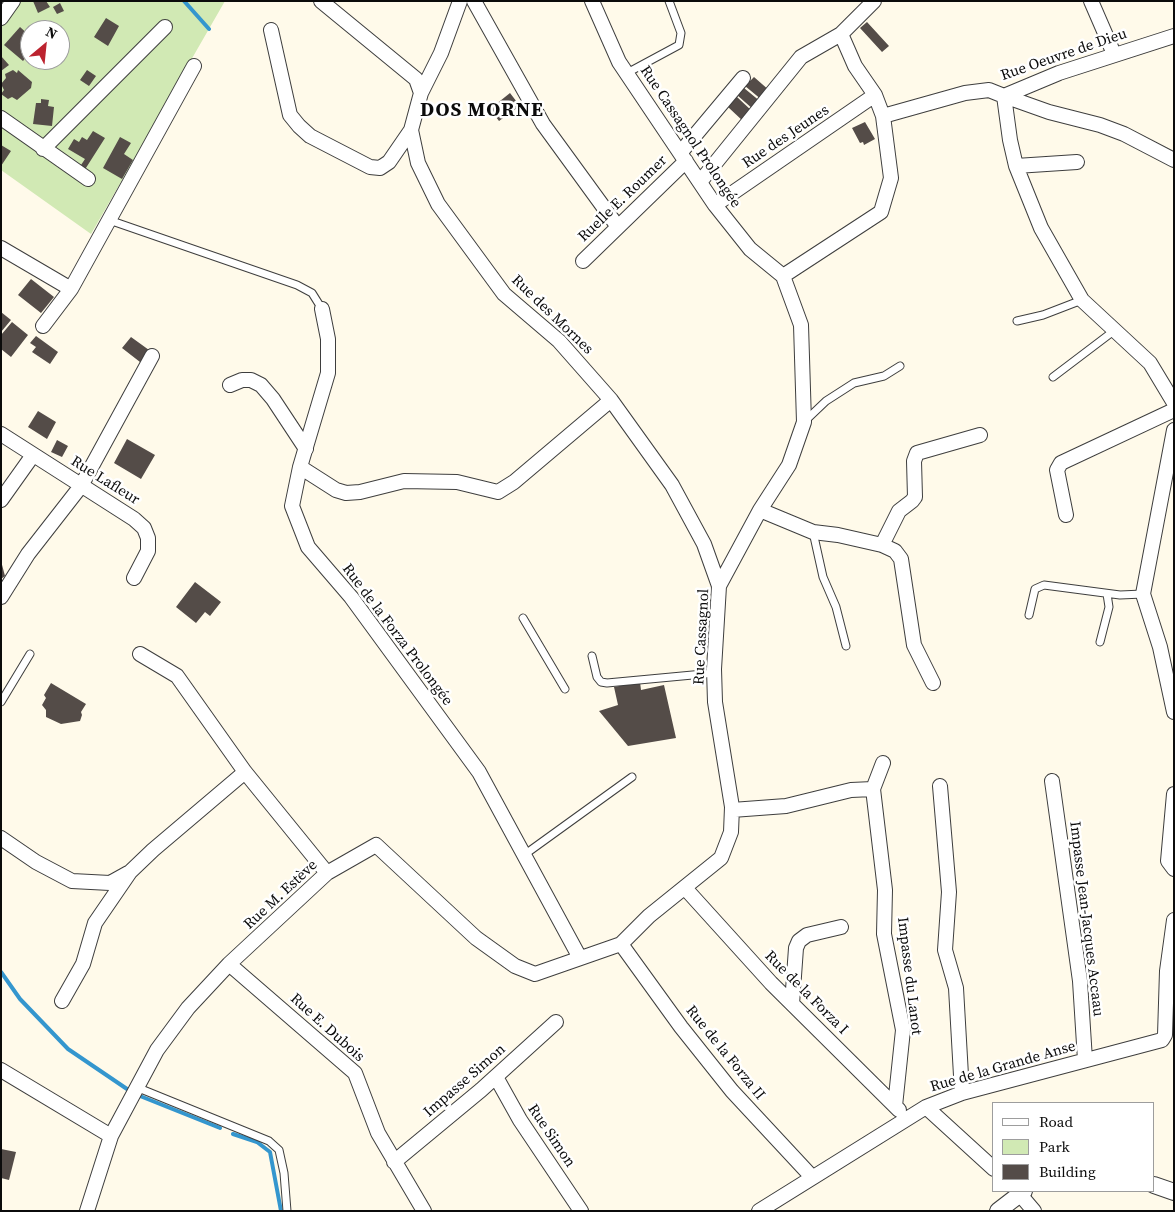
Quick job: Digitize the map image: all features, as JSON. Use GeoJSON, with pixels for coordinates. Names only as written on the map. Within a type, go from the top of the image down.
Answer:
{"type":"FeatureCollection","features":[{"type":"Feature","properties":{"kind":"street"},"geometry":{"type":"LineString","coordinates":[[1,18],[13,1]]}},
{"type":"Feature","properties":{"kind":"street"},"geometry":{"type":"LineString","coordinates":[[321,1],[416,79],[421,93]]}},
{"type":"Feature","properties":{"kind":"street","name":"Rue des Mornes"},"geometry":{"type":"LineString","coordinates":[[460,1],[442,53],[421,93],[411,130],[418,163],[438,204],[504,294],[560,341],[611,400],[672,486],[704,544],[719,586]]}},
{"type":"Feature","properties":{"kind":"street"},"geometry":{"type":"LineString","coordinates":[[474,1],[543,124],[618,227]]}},
{"type":"Feature","properties":{"kind":"street","name":"Rue Cassagnol Prolongée"},"geometry":{"type":"LineString","coordinates":[[592,1],[607,38],[627,73],[715,205],[750,249],[783,276]]}},
{"type":"Feature","properties":{"kind":"street"},"geometry":{"type":"LineString","coordinates":[[700,182],[801,57],[841,34],[874,1]]}},
{"type":"Feature","properties":{"kind":"street"},"geometry":{"type":"LineString","coordinates":[[1091,1],[1114,54]]}},
{"type":"Feature","properties":{"kind":"street"},"geometry":{"type":"LineString","coordinates":[[42,149],[165,26]]}},
{"type":"Feature","properties":{"kind":"street"},"geometry":{"type":"LineString","coordinates":[[271,30],[290,115],[310,136],[370,167],[380,168],[389,162],[411,130]]}},
{"type":"Feature","properties":{"kind":"street"},"geometry":{"type":"LineString","coordinates":[[783,276],[881,212],[892,178],[883,116],[875,95],[855,66],[841,34]]}},
{"type":"Feature","properties":{"kind":"street","name":"Rue Oeuvre de Dieu"},"geometry":{"type":"LineString","coordinates":[[883,116],[973,92],[989,90],[1004,96],[1059,73],[1174,36]]}},
{"type":"Feature","properties":{"kind":"street"},"geometry":{"type":"LineString","coordinates":[[43,326],[71,289],[194,66]]}},
{"type":"Feature","properties":{"kind":"street","name":"Ruelle E. Roumer"},"geometry":{"type":"LineString","coordinates":[[583,261],[684,157],[743,78]]}},
{"type":"Feature","properties":{"kind":"street","name":"Rue des Jeunes"},"geometry":{"type":"LineString","coordinates":[[715,205],[875,95]]}},
{"type":"Feature","properties":{"kind":"street"},"geometry":{"type":"LineString","coordinates":[[1174,160],[1124,134],[1100,125],[1049,112],[1004,96],[1010,140],[1016,166],[1042,228],[1082,300],[1150,363],[1174,403]]}},
{"type":"Feature","properties":{"kind":"street"},"geometry":{"type":"LineString","coordinates":[[1,118],[42,149],[88,179]]}},
{"type":"Feature","properties":{"kind":"street"},"geometry":{"type":"LineString","coordinates":[[1016,166],[1077,162]]}},
{"type":"Feature","properties":{"kind":"street"},"geometry":{"type":"LineString","coordinates":[[1,248],[71,289]]}},
{"type":"Feature","properties":{"kind":"street","name":"Rue Cassagnol"},"geometry":{"type":"LineString","coordinates":[[621,944],[648,916],[721,858],[731,832],[732,810],[715,702],[714,673],[719,586],[760,510],[789,465],[804,422],[801,325],[783,276]]}},
{"type":"Feature","properties":{"kind":"street","name":"Rue de la Forza Prolongée"},"geometry":{"type":"LineString","coordinates":[[322,310],[328,339],[328,373],[300,467],[292,506],[308,547],[351,597],[479,772],[580,958]]}},
{"type":"Feature","properties":{"kind":"street"},"geometry":{"type":"LineString","coordinates":[[1,597],[28,554],[81,486],[152,356]]}},
{"type":"Feature","properties":{"kind":"street"},"geometry":{"type":"LineString","coordinates":[[230,385],[242,380],[251,380],[261,385],[273,399],[306,449]]}},
{"type":"Feature","properties":{"kind":"street"},"geometry":{"type":"LineString","coordinates":[[300,467],[336,490],[346,493],[360,492],[404,481],[457,482],[498,492],[514,482],[611,400]]}},
{"type":"Feature","properties":{"kind":"street"},"geometry":{"type":"LineString","coordinates":[[1066,515],[1057,470],[1061,463],[1174,410]]}},
{"type":"Feature","properties":{"kind":"street"},"geometry":{"type":"LineString","coordinates":[[1174,430],[1143,594],[1160,647],[1174,712]]}},
{"type":"Feature","properties":{"kind":"street","name":"Rue Lafleur"},"geometry":{"type":"LineString","coordinates":[[1,434],[134,519],[144,528],[148,538],[148,551],[134,578]]}},
{"type":"Feature","properties":{"kind":"street"},"geometry":{"type":"LineString","coordinates":[[882,545],[899,511],[912,501],[914,497],[914,461],[917,453],[980,435]]}},
{"type":"Feature","properties":{"kind":"street"},"geometry":{"type":"LineString","coordinates":[[1,500],[33,455]]}},
{"type":"Feature","properties":{"kind":"street"},"geometry":{"type":"LineString","coordinates":[[760,510],[813,532],[838,535],[882,545],[895,550],[901,559],[914,645],[932,683]]}},
{"type":"Feature","properties":{"kind":"street"},"geometry":{"type":"LineString","coordinates":[[140,654],[177,676],[246,772],[327,874]]}},
{"type":"Feature","properties":{"kind":"street","name":"Impasse du Lanot"},"geometry":{"type":"LineString","coordinates":[[883,763],[873,789],[885,890],[884,934],[903,1030],[896,1106]]}},
{"type":"Feature","properties":{"kind":"street"},"geometry":{"type":"LineString","coordinates":[[62,1000],[83,964],[95,923],[130,872],[153,850],[246,772]]}},
{"type":"Feature","properties":{"kind":"street","name":"Impasse Jean-Jacques Accaau"},"geometry":{"type":"LineString","coordinates":[[1052,781],[1080,981],[1085,1060]]}},
{"type":"Feature","properties":{"kind":"street"},"geometry":{"type":"LineString","coordinates":[[940,786],[949,892],[945,950],[956,988],[962,1093]]}},
{"type":"Feature","properties":{"kind":"street"},"geometry":{"type":"LineString","coordinates":[[732,810],[786,806],[851,790],[873,789]]}},
{"type":"Feature","properties":{"kind":"street"},"geometry":{"type":"LineString","coordinates":[[1174,794],[1168,861],[1174,869]]}},
{"type":"Feature","properties":{"kind":"street"},"geometry":{"type":"LineString","coordinates":[[1,838],[36,862],[72,880],[110,883],[130,872]]}},
{"type":"Feature","properties":{"kind":"street","name":"Rue M. Estève"},"geometry":{"type":"LineString","coordinates":[[88,1211],[111,1136],[157,1050],[188,1008],[230,964],[327,874],[376,845],[476,938],[515,966],[535,974],[621,944]]}},
{"type":"Feature","properties":{"kind":"street","name":"Rue de la Forza I"},"geometry":{"type":"LineString","coordinates":[[685,888],[792,1004],[906,1118]]}},
{"type":"Feature","properties":{"kind":"street","name":"Rue de la Grande Anse"},"geometry":{"type":"LineString","coordinates":[[759,1211],[926,1107],[962,1093],[1164,1038],[1167,971],[1174,920]]}},
{"type":"Feature","properties":{"kind":"street"},"geometry":{"type":"LineString","coordinates":[[792,1004],[796,948],[799,941],[807,936],[842,927]]}},
{"type":"Feature","properties":{"kind":"street","name":"Rue de la Forza II"},"geometry":{"type":"LineString","coordinates":[[621,944],[681,1027],[727,1084],[812,1177]]}},
{"type":"Feature","properties":{"kind":"street","name":"Rue E. Dubois"},"geometry":{"type":"LineString","coordinates":[[230,964],[355,1073],[378,1133],[424,1211]]}},
{"type":"Feature","properties":{"kind":"street","name":"Impasse Simon"},"geometry":{"type":"LineString","coordinates":[[394,1162],[496,1077],[556,1022]]}},
{"type":"Feature","properties":{"kind":"street"},"geometry":{"type":"LineString","coordinates":[[1,1070],[111,1136]]}},
{"type":"Feature","properties":{"kind":"street","name":"Rue Simon"},"geometry":{"type":"LineString","coordinates":[[496,1077],[520,1120],[581,1211]]}},
{"type":"Feature","properties":{"kind":"street"},"geometry":{"type":"LineString","coordinates":[[926,1107],[992,1167]]}},
{"type":"Feature","properties":{"kind":"street"},"geometry":{"type":"LineString","coordinates":[[1155,1184],[1174,1192]]}},
{"type":"Feature","properties":{"kind":"street"},"geometry":{"type":"LineString","coordinates":[[998,1211],[1021,1192],[1034,1211]]}},
{"type":"Feature","properties":{"kind":"lane"},"geometry":{"type":"LineString","coordinates":[[627,73],[679,45],[681,34],[669,1]]}},
{"type":"Feature","properties":{"kind":"lane"},"geometry":{"type":"LineString","coordinates":[[109,220],[297,285],[312,293],[322,310]]}},
{"type":"Feature","properties":{"kind":"lane"},"geometry":{"type":"LineString","coordinates":[[1017,321],[1082,300]]}},
{"type":"Feature","properties":{"kind":"lane"},"geometry":{"type":"LineString","coordinates":[[1053,377],[1115,330]]}},
{"type":"Feature","properties":{"kind":"lane"},"geometry":{"type":"LineString","coordinates":[[804,422],[826,401],[854,383],[884,376],[900,366]]}},
{"type":"Feature","properties":{"kind":"lane"},"geometry":{"type":"LineString","coordinates":[[813,532],[823,577],[836,607],[846,646]]}},
{"type":"Feature","properties":{"kind":"lane"},"geometry":{"type":"LineString","coordinates":[[1029,615],[1035,589],[1044,585],[1107,594],[1143,594]]}},
{"type":"Feature","properties":{"kind":"lane"},"geometry":{"type":"LineString","coordinates":[[1100,642],[1109,607],[1107,594]]}},
{"type":"Feature","properties":{"kind":"lane"},"geometry":{"type":"LineString","coordinates":[[523,618],[564,689]]}},
{"type":"Feature","properties":{"kind":"lane"},"geometry":{"type":"LineString","coordinates":[[1,702],[30,654]]}},
{"type":"Feature","properties":{"kind":"lane"},"geometry":{"type":"LineString","coordinates":[[592,656],[597,677],[601,682],[607,683],[714,673]]}},
{"type":"Feature","properties":{"kind":"lane"},"geometry":{"type":"LineString","coordinates":[[524,856],[632,777]]}},
{"type":"Feature","properties":{"kind":"lane"},"geometry":{"type":"LineString","coordinates":[[136,1087],[269,1141],[280,1150],[287,1211]]}},
{"type":"Feature","properties":{"kind":"green space"},"geometry":{"type":"Polygon","coordinates":[[[1,1],[225,1],[91,234],[1,170],[1,1]]]}},
{"type":"Feature","properties":{"kind":"building"},"geometry":{"type":"Polygon","coordinates":[[[33,1],[46,1],[50,7],[38,13],[33,1]]]}},
{"type":"Feature","properties":{"kind":"building"},"geometry":{"type":"Polygon","coordinates":[[[60,3],[64,11],[57,14],[53,7],[60,3]]]}},
{"type":"Feature","properties":{"kind":"building"},"geometry":{"type":"Polygon","coordinates":[[[106,18],[119,26],[108,46],[94,37],[106,18]]]}},
{"type":"Feature","properties":{"kind":"building"},"geometry":{"type":"Polygon","coordinates":[[[867,22],[889,46],[882,52],[860,28],[867,22]]]}},
{"type":"Feature","properties":{"kind":"building"},"geometry":{"type":"Polygon","coordinates":[[[20,27],[20,58],[4,45],[20,27]]]}},
{"type":"Feature","properties":{"kind":"building"},"geometry":{"type":"Polygon","coordinates":[[[1,56],[9,65],[1,71],[1,56]]]}},
{"type":"Feature","properties":{"kind":"building"},"geometry":{"type":"Polygon","coordinates":[[[13,70],[17,73],[18,70],[32,82],[31,88],[17,100],[12,97],[8,99],[1,94],[4,90],[1,84],[6,78],[5,74],[13,70]]]}},
{"type":"Feature","properties":{"kind":"building"},"geometry":{"type":"Polygon","coordinates":[[[87,70],[96,76],[89,86],[80,80],[87,70]]]}},
{"type":"Feature","properties":{"kind":"building"},"geometry":{"type":"Polygon","coordinates":[[[754,77],[770,91],[762,100],[745,86],[754,77]]]}},
{"type":"Feature","properties":{"kind":"building"},"geometry":{"type":"Polygon","coordinates":[[[744,88],[761,102],[754,110],[737,95],[744,88]]]}},
{"type":"Feature","properties":{"kind":"building"},"geometry":{"type":"Polygon","coordinates":[[[510,93],[520,106],[499,121],[490,109],[510,93]]]}},
{"type":"Feature","properties":{"kind":"building"},"geometry":{"type":"Polygon","coordinates":[[[737,97],[753,112],[744,122],[728,107],[737,97]]]}},
{"type":"Feature","properties":{"kind":"building"},"geometry":{"type":"Polygon","coordinates":[[[41,99],[49,100],[48,106],[54,107],[52,126],[33,124],[36,103],[41,103],[41,99]]]}},
{"type":"Feature","properties":{"kind":"building"},"geometry":{"type":"Polygon","coordinates":[[[865,122],[875,139],[864,145],[863,142],[860,143],[852,128],[865,122]]]}},
{"type":"Feature","properties":{"kind":"building"},"geometry":{"type":"Polygon","coordinates":[[[93,131],[105,138],[84,171],[79,168],[85,159],[68,149],[74,139],[79,142],[82,137],[87,140],[93,131]]]}},
{"type":"Feature","properties":{"kind":"building"},"geometry":{"type":"Polygon","coordinates":[[[120,137],[131,143],[124,154],[133,160],[122,179],[103,168],[120,137]]]}},
{"type":"Feature","properties":{"kind":"building"},"geometry":{"type":"Polygon","coordinates":[[[1,145],[11,151],[1,166],[1,145]]]}},
{"type":"Feature","properties":{"kind":"building"},"geometry":{"type":"Polygon","coordinates":[[[31,279],[54,297],[41,313],[18,295],[31,279]]]}},
{"type":"Feature","properties":{"kind":"building"},"geometry":{"type":"Polygon","coordinates":[[[1,312],[11,320],[1,332],[1,312]]]}},
{"type":"Feature","properties":{"kind":"building"},"geometry":{"type":"Polygon","coordinates":[[[12,322],[28,335],[11,357],[1,349],[1,335],[12,322]]]}},
{"type":"Feature","properties":{"kind":"building"},"geometry":{"type":"Polygon","coordinates":[[[36,336],[58,352],[50,364],[32,352],[36,347],[30,343],[36,336]]]}},
{"type":"Feature","properties":{"kind":"building"},"geometry":{"type":"Polygon","coordinates":[[[131,337],[149,350],[140,362],[122,348],[131,337]]]}},
{"type":"Feature","properties":{"kind":"building"},"geometry":{"type":"Polygon","coordinates":[[[38,411],[56,422],[47,439],[28,427],[38,411]]]}},
{"type":"Feature","properties":{"kind":"building"},"geometry":{"type":"Polygon","coordinates":[[[127,439],[155,455],[141,479],[114,463],[127,439]]]}},
{"type":"Feature","properties":{"kind":"building"},"geometry":{"type":"Polygon","coordinates":[[[57,440],[68,446],[62,457],[51,452],[57,440]]]}},
{"type":"Feature","properties":{"kind":"building"},"geometry":{"type":"Polygon","coordinates":[[[1,561],[5,576],[1,579],[1,561]]]}},
{"type":"Feature","properties":{"kind":"building"},"geometry":{"type":"Polygon","coordinates":[[[195,582],[221,602],[210,616],[205,612],[196,623],[176,607],[195,582]]]}},
{"type":"Feature","properties":{"kind":"building"},"geometry":{"type":"Polygon","coordinates":[[[640,682],[641,690],[664,685],[676,738],[628,746],[599,711],[618,705],[614,687],[640,682]]]}},
{"type":"Feature","properties":{"kind":"building"},"geometry":{"type":"Polygon","coordinates":[[[51,683],[86,704],[81,712],[80,721],[61,724],[46,717],[46,710],[42,705],[46,698],[44,695],[51,683]]]}},
{"type":"Feature","properties":{"kind":"building"},"geometry":{"type":"Polygon","coordinates":[[[1,1149],[16,1152],[9,1180],[1,1178],[1,1149]]]}},
{"type":"Feature","properties":{"kind":"waterway"},"geometry":{"type":"LineString","coordinates":[[184,1],[209,29]]}},
{"type":"Feature","properties":{"kind":"waterway"},"geometry":{"type":"LineString","coordinates":[[1,972],[20,999],[68,1049],[127,1089]]}},
{"type":"Feature","properties":{"kind":"waterway"},"geometry":{"type":"LineString","coordinates":[[140,1096],[220,1128]]}},
{"type":"Feature","properties":{"kind":"waterway"},"geometry":{"type":"LineString","coordinates":[[233,1134],[257,1142],[270,1152],[281,1211]]}},
{"type":"Feature","properties":{"kind":"district","name":"DOS MORNE"},"geometry":{"type":"Point","coordinates":[482,111]}}]}
